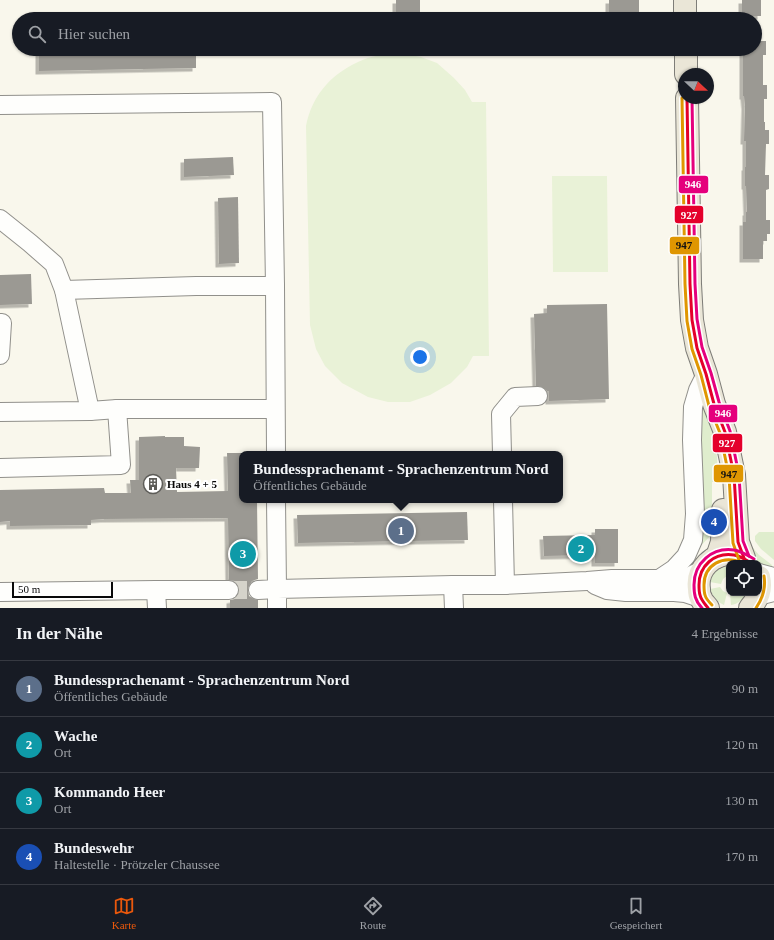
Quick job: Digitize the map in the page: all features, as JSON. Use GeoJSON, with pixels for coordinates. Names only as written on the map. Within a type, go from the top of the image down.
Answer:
{"type":"FeatureCollection","features":[{"type":"Feature","properties":{"kind":"main road"},"geometry":{"type":"LineString","coordinates":[[684,0],[685,12]]}},
{"type":"Feature","properties":{"kind":"main road"},"geometry":{"type":"LineString","coordinates":[[686,56],[686,68]]}},
{"type":"Feature","properties":{"kind":"main road"},"geometry":{"type":"LineString","coordinates":[[686,104],[692,320],[697,348],[714,404],[725,432],[729,449],[734,475],[737,537],[747,560]]}},
{"type":"Feature","properties":{"kind":"main road"},"geometry":{"type":"LineString","coordinates":[[704,603],[698,584],[700,576],[710,564],[722,542],[722,473],[714,404]]}},
{"type":"Feature","properties":{"kind":"main road"},"geometry":{"type":"LineString","coordinates":[[710,564],[729,554],[737,555],[747,560]]}},
{"type":"Feature","properties":{"kind":"lane"},"geometry":{"type":"LineString","coordinates":[[0,106],[272,102],[276,451]]}},
{"type":"Feature","properties":{"kind":"lane"},"geometry":{"type":"LineString","coordinates":[[0,219],[54,264],[64,290],[90,411]]}},
{"type":"Feature","properties":{"kind":"lane"},"geometry":{"type":"LineString","coordinates":[[64,290],[196,286],[275,286]]}},
{"type":"Feature","properties":{"kind":"lane"},"geometry":{"type":"LineString","coordinates":[[0,323],[2,323],[0,355]]}},
{"type":"Feature","properties":{"kind":"lane"},"geometry":{"type":"LineString","coordinates":[[659,579],[674,569],[686,556],[693,540],[693,407],[698,390],[706,374]]}},
{"type":"Feature","properties":{"kind":"lane"},"geometry":{"type":"LineString","coordinates":[[502,451],[501,414],[515,397],[538,396]]}},
{"type":"Feature","properties":{"kind":"lane"},"geometry":{"type":"LineString","coordinates":[[0,412],[90,411],[117,409],[275,409]]}},
{"type":"Feature","properties":{"kind":"lane"},"geometry":{"type":"LineString","coordinates":[[0,468],[121,465],[117,409]]}},
{"type":"Feature","properties":{"kind":"lane"},"geometry":{"type":"LineString","coordinates":[[276,503],[277,608]]}},
{"type":"Feature","properties":{"kind":"lane"},"geometry":{"type":"LineString","coordinates":[[503,503],[505,585]]}},
{"type":"Feature","properties":{"kind":"lane"},"geometry":{"type":"LineString","coordinates":[[258,590],[505,585],[612,579],[686,578],[710,564]]}},
{"type":"Feature","properties":{"kind":"lane"},"geometry":{"type":"LineString","coordinates":[[762,574],[774,577]]}},
{"type":"Feature","properties":{"kind":"lane"},"geometry":{"type":"LineString","coordinates":[[587,581],[607,590],[626,592],[685,593],[704,603]]}},
{"type":"Feature","properties":{"kind":"lane"},"geometry":{"type":"LineString","coordinates":[[453,585],[454,608]]}},
{"type":"Feature","properties":{"kind":"lane"},"geometry":{"type":"LineString","coordinates":[[156,590],[157,608]]}},
{"type":"Feature","properties":{"kind":"lane"},"geometry":{"type":"LineString","coordinates":[[0,592],[229,590]]}},
{"type":"Feature","properties":{"kind":"green space"},"geometry":{"type":"Polygon","coordinates":[[[376,56],[416,56],[437,63],[465,90],[472,102],[486,102],[489,356],[473,356],[467,367],[451,383],[430,395],[410,402],[388,402],[368,397],[342,383],[325,366],[316,349],[310,325],[306,126],[313,105],[318,96],[331,80],[348,67],[376,56]]]}},
{"type":"Feature","properties":{"kind":"green space"},"geometry":{"type":"Polygon","coordinates":[[[552,176],[607,176],[608,272],[553,272],[552,176]]]}},
{"type":"Feature","properties":{"kind":"green space"},"geometry":{"type":"Polygon","coordinates":[[[700,397],[714,434],[718,481],[712,482],[712,534],[694,553],[700,397]]]}},
{"type":"Feature","properties":{"kind":"green space"},"geometry":{"type":"Polygon","coordinates":[[[759,532],[774,532],[774,560],[761,549],[755,541],[755,536],[759,532]]]}},
{"type":"Feature","properties":{"kind":"green space"},"geometry":{"type":"Polygon","coordinates":[[[749,543],[759,555],[772,565],[772,572],[762,566],[762,560],[756,560],[752,554],[749,543]]]}},
{"type":"Feature","properties":{"kind":"green space"},"geometry":{"type":"Polygon","coordinates":[[[726,566],[726,577],[721,584],[710,582],[712,576],[721,568],[726,566]]]}},
{"type":"Feature","properties":{"kind":"green space"},"geometry":{"type":"Polygon","coordinates":[[[720,587],[726,592],[724,605],[715,598],[710,589],[720,587]]]}},
{"type":"Feature","properties":{"kind":"green space"},"geometry":{"type":"Polygon","coordinates":[[[730,596],[745,596],[736,604],[731,605],[730,596]]]}},
{"type":"Feature","properties":{"kind":"building"},"geometry":{"type":"Polygon","coordinates":[[[396,0],[420,0],[420,12],[396,12],[396,0]]]}},
{"type":"Feature","properties":{"kind":"building"},"geometry":{"type":"Polygon","coordinates":[[[609,0],[639,0],[639,12],[609,12],[609,0]]]}},
{"type":"Feature","properties":{"kind":"building"},"geometry":{"type":"Polygon","coordinates":[[[742,0],[761,0],[761,12],[742,12],[742,0]]]}},
{"type":"Feature","properties":{"kind":"building"},"geometry":{"type":"Polygon","coordinates":[[[762,41],[766,41],[766,55],[763,55],[763,85],[767,85],[767,99],[764,99],[764,122],[765,130],[769,130],[769,144],[766,144],[765,175],[769,175],[769,189],[766,190],[766,220],[770,220],[770,234],[767,234],[767,241],[763,241],[763,259],[743,259],[743,222],[746,222],[747,212],[745,186],[746,141],[744,141],[745,106],[743,96],[743,56],[762,56],[762,41]]]}},
{"type":"Feature","properties":{"kind":"building"},"geometry":{"type":"Polygon","coordinates":[[[39,56],[196,56],[196,68],[39,71],[39,56]]]}},
{"type":"Feature","properties":{"kind":"building"},"geometry":{"type":"Polygon","coordinates":[[[233,157],[234,175],[184,177],[184,159],[233,157]]]}},
{"type":"Feature","properties":{"kind":"building"},"geometry":{"type":"Polygon","coordinates":[[[238,197],[239,263],[219,264],[218,198],[238,197]]]}},
{"type":"Feature","properties":{"kind":"building"},"geometry":{"type":"Polygon","coordinates":[[[31,274],[32,304],[0,305],[0,275],[31,274]]]}},
{"type":"Feature","properties":{"kind":"building"},"geometry":{"type":"Polygon","coordinates":[[[607,304],[609,399],[549,401],[549,391],[542,387],[536,386],[534,314],[547,313],[547,305],[607,304]]]}},
{"type":"Feature","properties":{"kind":"building","name":"Haus 4 + 5"},"geometry":{"type":"Polygon","coordinates":[[[139,437],[184,437],[184,446],[200,447],[199,468],[176,468],[177,492],[228,491],[227,453],[239,453],[239,503],[257,503],[258,579],[252,581],[248,590],[249,596],[258,600],[258,608],[230,608],[230,600],[235,599],[238,596],[239,590],[235,581],[229,580],[228,518],[104,519],[91,520],[91,525],[10,526],[10,521],[0,522],[0,490],[104,488],[105,493],[131,493],[130,480],[139,480],[139,437]]]}},
{"type":"Feature","properties":{"kind":"building"},"geometry":{"type":"Polygon","coordinates":[[[467,512],[468,540],[298,543],[297,515],[467,512]]]}},
{"type":"Feature","properties":{"kind":"building"},"geometry":{"type":"Polygon","coordinates":[[[595,529],[618,529],[618,563],[595,563],[595,555],[544,556],[543,536],[595,535],[595,529]]]}},
{"type":"Feature","properties":{"kind":"tunnel"},"geometry":{"type":"LineString","coordinates":[[229,590],[258,590]]}},
{"type":"Feature","properties":{"kind":"transit line","name":"947"},"geometry":{"type":"LineString","coordinates":[[682,104],[687,321],[692,349],[709,406],[720,433],[729,476],[733,543],[739,560]]}},
{"type":"Feature","properties":{"kind":"transit line","name":"927"},"geometry":{"type":"LineString","coordinates":[[687,104],[692,320],[697,348],[714,404],[725,432],[734,475],[738,542],[744,558]]}},
{"type":"Feature","properties":{"kind":"transit line","name":"946"},"geometry":{"type":"LineString","coordinates":[[692,104],[695,284],[697,319],[702,347],[719,402],[730,431],[739,475],[743,541],[749,556]]}},
{"type":"Feature","properties":{"kind":"transit line","name":"946"},"geometry":{"type":"LineString","coordinates":[[702,608],[695,597],[694,585],[697,570],[706,558],[718,551],[734,550],[744,553],[754,559]]}},
{"type":"Feature","properties":{"kind":"transit line","name":"927"},"geometry":{"type":"LineString","coordinates":[[708,608],[703,602],[699,592],[700,578],[705,566],[714,558],[720,556],[734,555],[746,560]]}},
{"type":"Feature","properties":{"kind":"transit line","name":"947"},"geometry":{"type":"LineString","coordinates":[[712,605],[706,598],[704,592],[705,578],[711,567],[716,563],[726,560]]}},
{"type":"Feature","properties":{"kind":"transit line","name":"947"},"geometry":{"type":"LineString","coordinates":[[756,608],[763,593],[765,585],[764,576]]}},
{"type":"Feature","properties":{"kind":"place","name":"Haus 4 + 5"},"geometry":{"type":"Point","coordinates":[153,484]}},
{"type":"Feature","properties":{"kind":"place","name":"Bundeswehr"},"geometry":{"type":"Point","coordinates":[714,522]}},
{"type":"Feature","properties":{"kind":"place","name":"Bundessprachenamt - Sprachenzentrum Nord"},"geometry":{"type":"Point","coordinates":[401,531]}},
{"type":"Feature","properties":{"kind":"place","name":"Wache"},"geometry":{"type":"Point","coordinates":[581,549]}},
{"type":"Feature","properties":{"kind":"place","name":"Kommando Heer"},"geometry":{"type":"Point","coordinates":[243,554]}}]}
